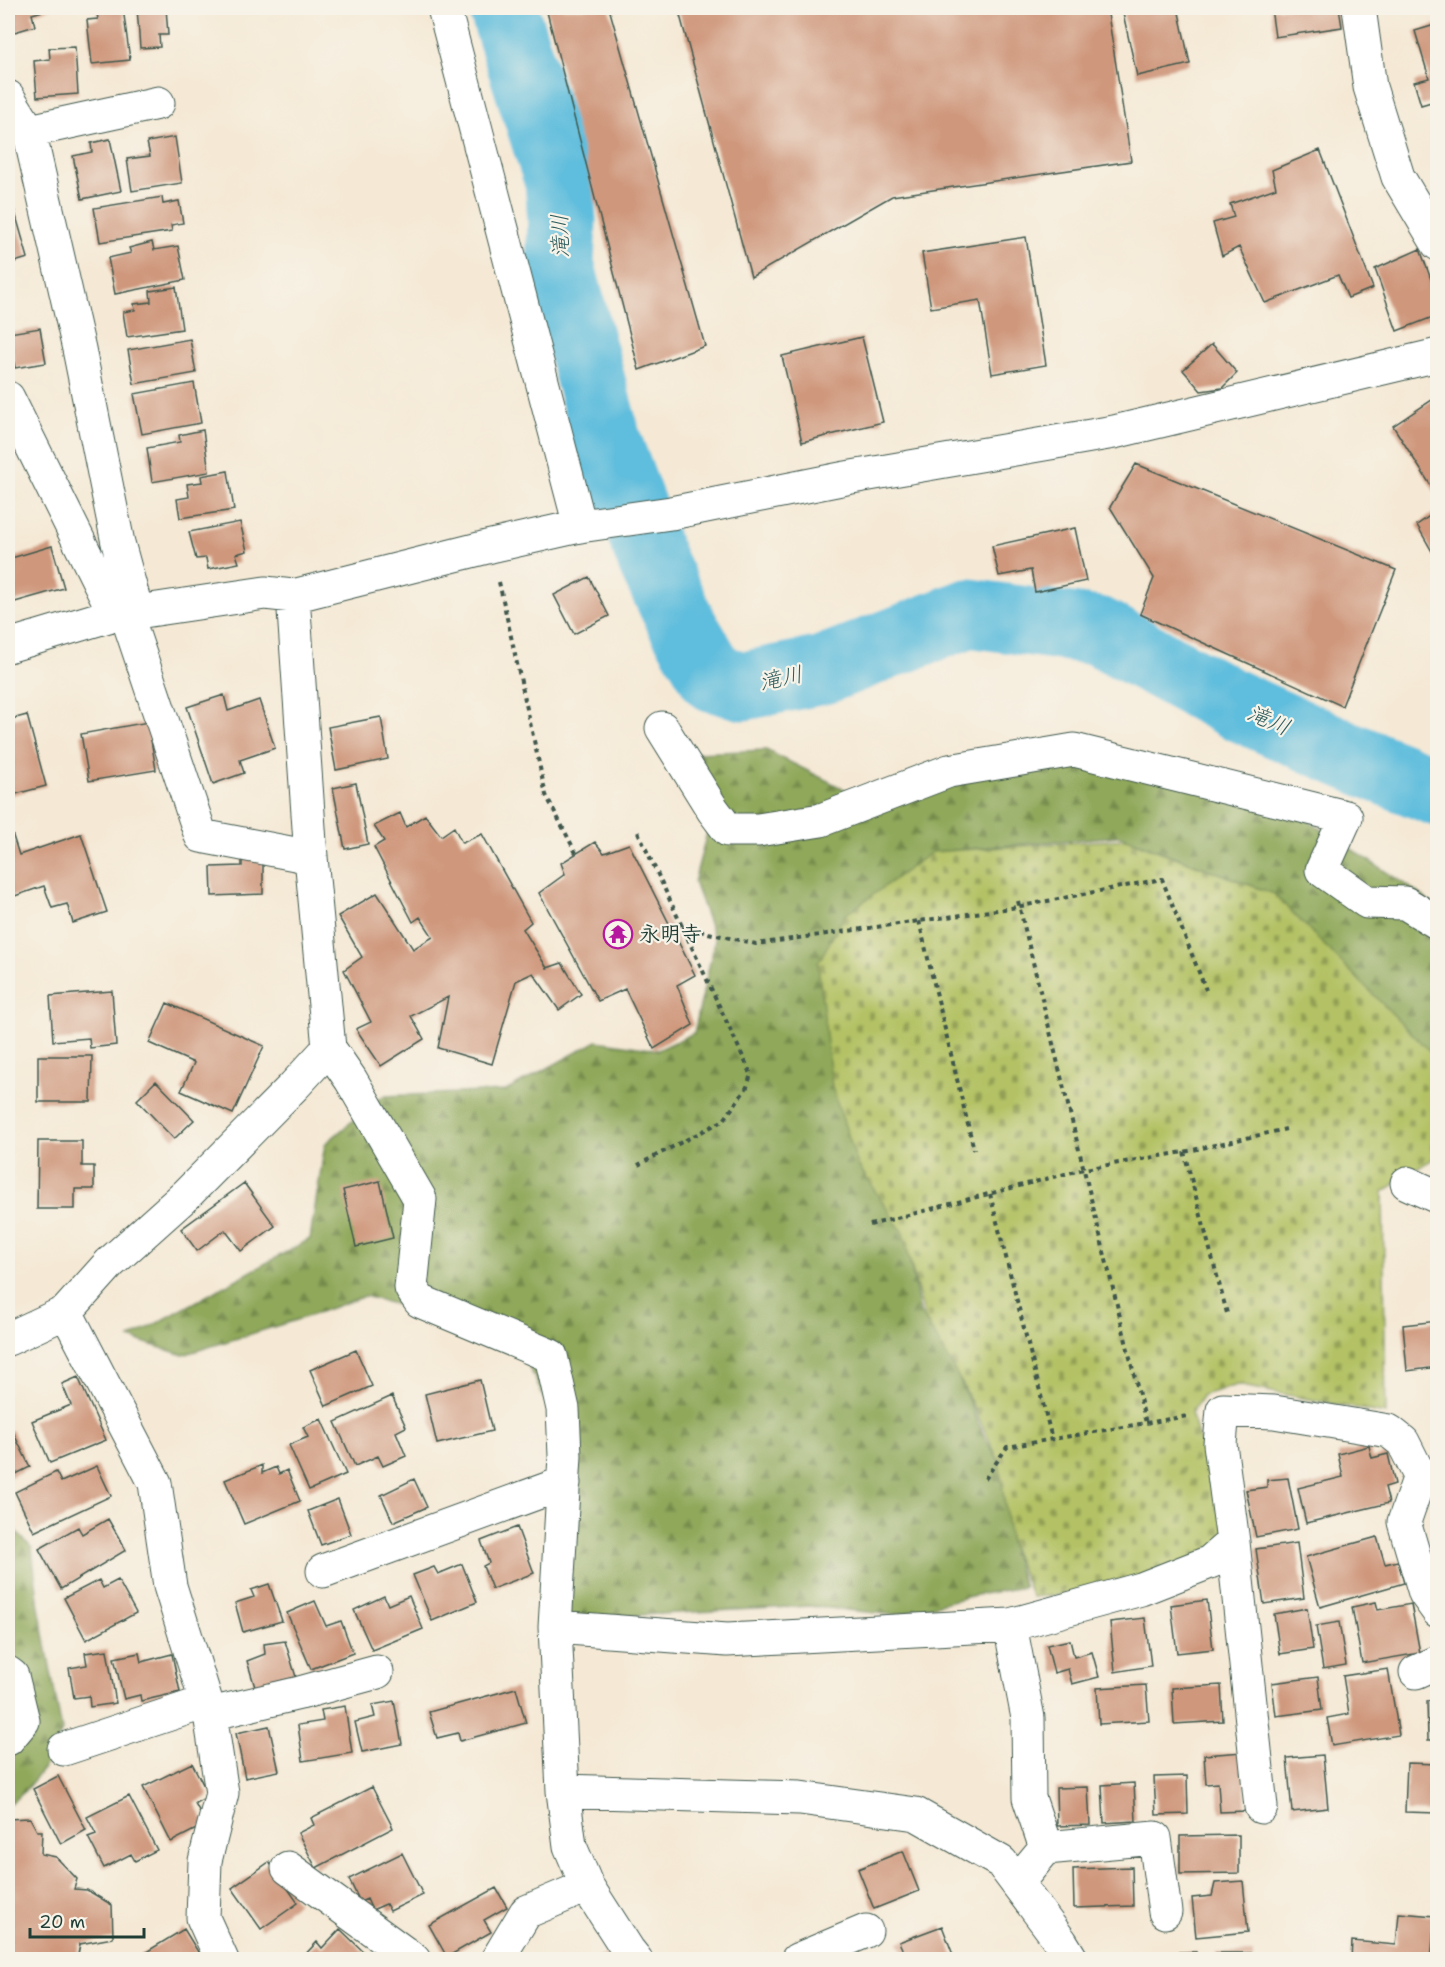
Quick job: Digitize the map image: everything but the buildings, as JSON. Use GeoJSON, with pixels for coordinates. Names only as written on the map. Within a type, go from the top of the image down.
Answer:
{"type":"FeatureCollection","features":[{"type":"Feature","properties":{"kind":"street"},"geometry":{"type":"LineString","coordinates":[[444,8],[580,526]]}},
{"type":"Feature","properties":{"kind":"street"},"geometry":{"type":"LineString","coordinates":[[1359,8],[1371,87],[1398,177],[1437,244]]}},
{"type":"Feature","properties":{"kind":"street"},"geometry":{"type":"LineString","coordinates":[[8,97],[29,131],[79,349],[118,543],[126,613]]}},
{"type":"Feature","properties":{"kind":"street"},"geometry":{"type":"LineString","coordinates":[[29,131],[158,103]]}},
{"type":"Feature","properties":{"kind":"street"},"geometry":{"type":"LineString","coordinates":[[8,646],[126,613],[265,593],[293,596],[580,526],[671,513],[846,478],[1114,432],[1437,355]]}},
{"type":"Feature","properties":{"kind":"street"},"geometry":{"type":"LineString","coordinates":[[8,398],[126,613],[201,836],[310,857]]}},
{"type":"Feature","properties":{"kind":"street"},"geometry":{"type":"LineString","coordinates":[[293,596],[310,857],[329,1048],[351,1080],[420,1199],[411,1288],[420,1301],[551,1356],[563,1408],[565,1456],[555,1627],[562,1791],[570,1846],[587,1886],[636,1959]]}},
{"type":"Feature","properties":{"kind":"street"},"geometry":{"type":"LineString","coordinates":[[662,728],[728,830],[758,830],[821,820],[949,771],[1074,750],[1346,817],[1322,870],[1367,902],[1405,903],[1437,923]]}},
{"type":"Feature","properties":{"kind":"street"},"geometry":{"type":"LineString","coordinates":[[8,1339],[66,1312],[110,1263],[186,1195],[329,1048]]}},
{"type":"Feature","properties":{"kind":"street"},"geometry":{"type":"LineString","coordinates":[[1407,1183],[1437,1197]]}},
{"type":"Feature","properties":{"kind":"street"},"geometry":{"type":"LineString","coordinates":[[66,1312],[155,1483],[170,1586],[208,1708],[222,1793],[205,1861],[203,1918],[222,1959]]}},
{"type":"Feature","properties":{"kind":"street"},"geometry":{"type":"LineString","coordinates":[[1261,1807],[1233,1542],[1220,1444],[1223,1410],[1274,1412],[1389,1431],[1402,1442],[1429,1476],[1404,1522],[1425,1593],[1437,1611]]}},
{"type":"Feature","properties":{"kind":"street"},"geometry":{"type":"LineString","coordinates":[[323,1571],[564,1483]]}},
{"type":"Feature","properties":{"kind":"street"},"geometry":{"type":"LineString","coordinates":[[555,1627],[727,1640],[1010,1625],[1141,1589],[1210,1562],[1233,1542]]}},
{"type":"Feature","properties":{"kind":"street"},"geometry":{"type":"LineString","coordinates":[[1010,1625],[1028,1718],[1029,1798],[1046,1848]]}},
{"type":"Feature","properties":{"kind":"street"},"geometry":{"type":"LineString","coordinates":[[64,1749],[208,1708],[300,1693],[377,1672]]}},
{"type":"Feature","properties":{"kind":"street"},"geometry":{"type":"LineString","coordinates":[[8,1673],[12,1676],[23,1721],[8,1739]]}},
{"type":"Feature","properties":{"kind":"street"},"geometry":{"type":"LineString","coordinates":[[562,1791],[800,1798],[916,1814],[1001,1862],[1072,1959]]}},
{"type":"Feature","properties":{"kind":"street"},"geometry":{"type":"LineString","coordinates":[[1017,1883],[1046,1848],[1155,1838],[1165,1912]]}},
{"type":"Feature","properties":{"kind":"street"},"geometry":{"type":"LineString","coordinates":[[288,1868],[414,1959]]}},
{"type":"Feature","properties":{"kind":"street"},"geometry":{"type":"LineString","coordinates":[[497,1959],[526,1912],[587,1886]]}},
{"type":"Feature","properties":{"kind":"street"},"geometry":{"type":"LineString","coordinates":[[797,1959],[866,1931]]}},
{"type":"Feature","properties":{"kind":"path"},"geometry":{"type":"LineString","coordinates":[[491,546],[546,795],[576,853]]}},
{"type":"Feature","properties":{"kind":"path"},"geometry":{"type":"LineString","coordinates":[[638,832],[751,1074],[747,1087],[724,1120],[638,1165]]}},
{"type":"Feature","properties":{"kind":"path"},"geometry":{"type":"LineString","coordinates":[[682,927],[756,944],[919,921],[1162,879],[1206,990]]}},
{"type":"Feature","properties":{"kind":"path"},"geometry":{"type":"LineString","coordinates":[[1019,903],[1146,1423]]}},
{"type":"Feature","properties":{"kind":"path"},"geometry":{"type":"LineString","coordinates":[[919,921],[974,1150]]}},
{"type":"Feature","properties":{"kind":"path"},"geometry":{"type":"LineString","coordinates":[[870,1226],[1084,1169],[1184,1152],[1286,1129]]}},
{"type":"Feature","properties":{"kind":"path"},"geometry":{"type":"LineString","coordinates":[[1184,1152],[1228,1317]]}},
{"type":"Feature","properties":{"kind":"path"},"geometry":{"type":"LineString","coordinates":[[990,1194],[1052,1439]]}},
{"type":"Feature","properties":{"kind":"path"},"geometry":{"type":"LineString","coordinates":[[985,1479],[1007,1446],[1223,1410]]}},
{"type":"Feature","properties":{"kind":"green space"},"geometry":{"type":"Polygon","coordinates":[[[1061,749],[1274,798],[1423,896],[1437,911],[1437,1074],[1274,894],[1120,836],[932,852],[858,1165],[905,1235],[920,1312],[953,1364],[984,1436],[1002,1466],[1010,1543],[1024,1587],[971,1596],[895,1615],[809,1606],[567,1619],[569,1452],[522,1351],[458,1322],[365,1296],[183,1355],[130,1338],[310,1239],[325,1144],[383,1096],[506,1091],[597,1041],[658,1050],[694,1033],[715,940],[694,882],[713,810],[697,753],[766,750],[878,806],[1061,749]]]}},
{"type":"Feature","properties":{"kind":"green space"},"geometry":{"type":"Polygon","coordinates":[[[1126,839],[1274,894],[1436,1058],[1437,1156],[1383,1192],[1386,1414],[1237,1385],[1203,1395],[1191,1413],[1233,1542],[1141,1589],[1032,1597],[1010,1543],[999,1461],[963,1385],[925,1319],[903,1233],[858,1165],[832,1087],[818,963],[845,915],[932,852],[1126,839]]]}},
{"type":"Feature","properties":{"kind":"green space"},"geometry":{"type":"Polygon","coordinates":[[[8,1523],[32,1548],[39,1607],[62,1731],[43,1769],[22,1794],[8,1805],[8,1523]]]}},
{"type":"Feature","properties":{"kind":"waterway","name":"滝川"},"geometry":{"type":"LineString","coordinates":[[503,8],[559,182],[562,221],[560,264],[606,438],[652,561],[682,624],[714,678],[744,686],[823,670],[969,613],[1098,631],[1233,704],[1349,756],[1438,792]]}},
{"type":"Feature","properties":{"kind":"place","name":"永明寺"},"geometry":{"type":"Point","coordinates":[618,934]}}]}
